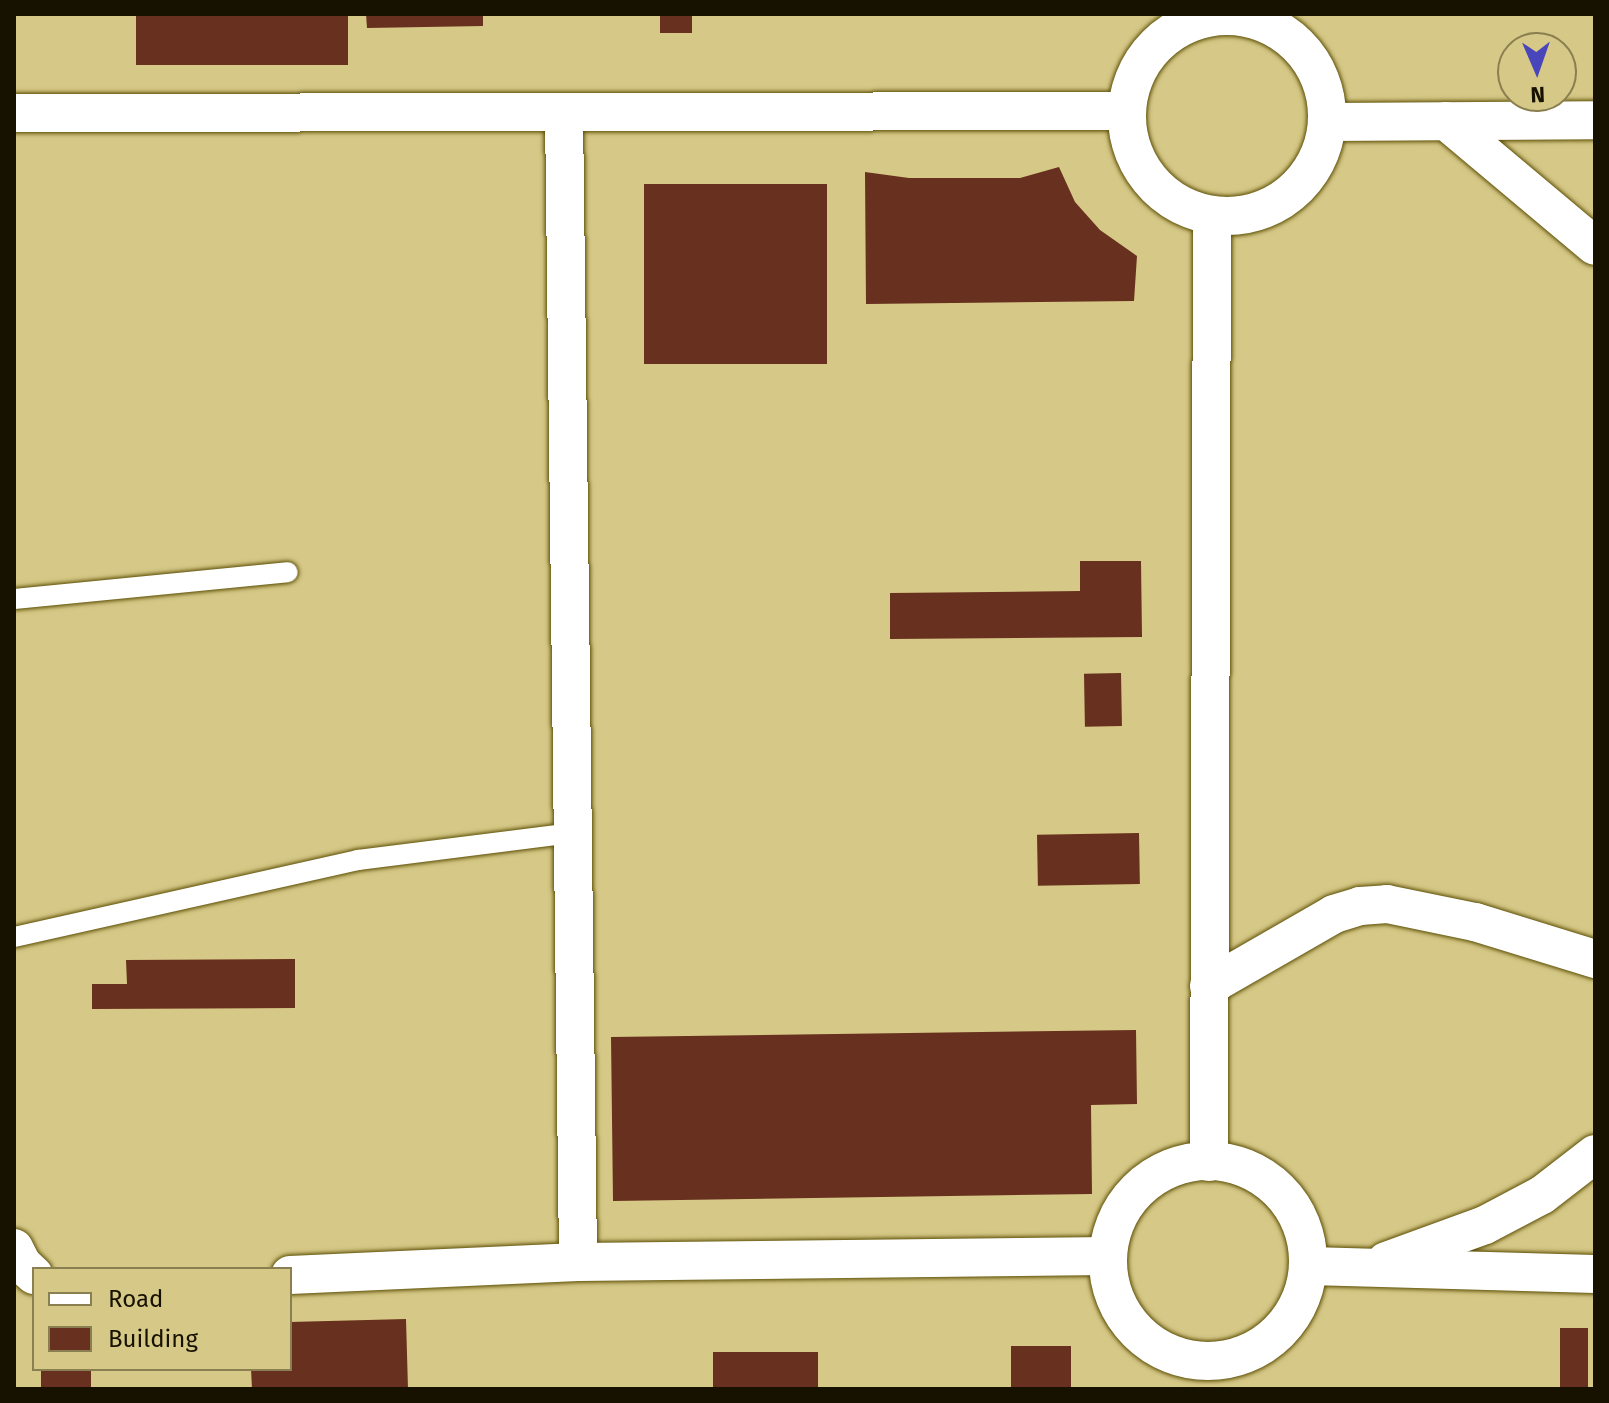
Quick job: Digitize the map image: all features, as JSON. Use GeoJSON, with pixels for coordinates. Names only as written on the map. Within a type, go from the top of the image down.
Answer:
{"type":"FeatureCollection","features":[{"type":"Feature","properties":{"kind":"street"},"geometry":{"type":"LineString","coordinates":[[1240,16],[1274,26],[1306,53],[1324,86],[1329,122],[1317,163],[1290,195],[1258,212],[1212,216],[1180,206],[1151,184],[1130,147],[1125,111],[1137,70],[1163,38],[1196,20],[1240,16]]}},
{"type":"Feature","properties":{"kind":"street"},"geometry":{"type":"LineString","coordinates":[[14,113],[1125,111]]}},
{"type":"Feature","properties":{"kind":"street"},"geometry":{"type":"LineString","coordinates":[[564,112],[578,1262]]}},
{"type":"Feature","properties":{"kind":"street"},"geometry":{"type":"LineString","coordinates":[[1329,122],[1595,120]]}},
{"type":"Feature","properties":{"kind":"street"},"geometry":{"type":"LineString","coordinates":[[1446,121],[1595,246]]}},
{"type":"Feature","properties":{"kind":"street"},"geometry":{"type":"LineString","coordinates":[[1209,1162],[1212,216]]}},
{"type":"Feature","properties":{"kind":"street"},"geometry":{"type":"LineString","coordinates":[[1209,986],[1334,914],[1360,906],[1387,904],[1475,922],[1595,959]]}},
{"type":"Feature","properties":{"kind":"street"},"geometry":{"type":"LineString","coordinates":[[1368,1268],[1485,1225],[1542,1195],[1595,1154]]}},
{"type":"Feature","properties":{"kind":"street"},"geometry":{"type":"LineString","coordinates":[[1221,1161],[1255,1171],[1288,1198],[1305,1230],[1310,1266],[1298,1307],[1272,1340],[1212,1374],[1194,1361],[1162,1351],[1132,1329],[1111,1291],[1107,1256],[1118,1214],[1144,1183],[1178,1164],[1221,1161]]}},
{"type":"Feature","properties":{"kind":"street"},"geometry":{"type":"LineString","coordinates":[[14,1248],[22,1264],[32,1273]]}},
{"type":"Feature","properties":{"kind":"street"},"geometry":{"type":"LineString","coordinates":[[292,1275],[578,1262],[1107,1256]]}},
{"type":"Feature","properties":{"kind":"street"},"geometry":{"type":"LineString","coordinates":[[1310,1266],[1595,1274]]}},
{"type":"Feature","properties":{"kind":"lane"},"geometry":{"type":"LineString","coordinates":[[14,599],[288,572]]}},
{"type":"Feature","properties":{"kind":"lane"},"geometry":{"type":"LineString","coordinates":[[14,937],[358,860],[573,833]]}},
{"type":"Feature","properties":{"kind":"building"},"geometry":{"type":"Polygon","coordinates":[[[136,14],[348,14],[348,65],[136,65],[136,14]]]}},
{"type":"Feature","properties":{"kind":"building"},"geometry":{"type":"Polygon","coordinates":[[[366,14],[483,14],[483,26],[367,28],[366,14]]]}},
{"type":"Feature","properties":{"kind":"building"},"geometry":{"type":"Polygon","coordinates":[[[660,14],[692,14],[692,33],[660,33],[660,14]]]}},
{"type":"Feature","properties":{"kind":"building"},"geometry":{"type":"Polygon","coordinates":[[[1059,167],[1075,202],[1100,230],[1137,256],[1134,301],[866,304],[865,172],[909,178],[1020,178],[1059,167]]]}},
{"type":"Feature","properties":{"kind":"building"},"geometry":{"type":"Polygon","coordinates":[[[644,184],[827,184],[827,364],[644,364],[644,184]]]}},
{"type":"Feature","properties":{"kind":"building"},"geometry":{"type":"Polygon","coordinates":[[[1080,561],[1141,561],[1142,637],[890,639],[890,593],[1080,591],[1080,561]]]}},
{"type":"Feature","properties":{"kind":"building"},"geometry":{"type":"Polygon","coordinates":[[[1121,673],[1122,726],[1085,727],[1084,674],[1121,673]]]}},
{"type":"Feature","properties":{"kind":"building"},"geometry":{"type":"Polygon","coordinates":[[[1139,833],[1140,884],[1038,886],[1037,835],[1139,833]]]}},
{"type":"Feature","properties":{"kind":"building"},"geometry":{"type":"Polygon","coordinates":[[[295,959],[295,1008],[92,1009],[92,984],[127,984],[126,960],[295,959]]]}},
{"type":"Feature","properties":{"kind":"building"},"geometry":{"type":"Polygon","coordinates":[[[1136,1030],[1137,1104],[1091,1105],[1092,1194],[613,1201],[611,1037],[1136,1030]]]}},
{"type":"Feature","properties":{"kind":"building"},"geometry":{"type":"Polygon","coordinates":[[[406,1319],[408,1389],[252,1389],[251,1371],[292,1371],[292,1322],[406,1319]]]}},
{"type":"Feature","properties":{"kind":"building"},"geometry":{"type":"Polygon","coordinates":[[[1560,1328],[1588,1328],[1588,1389],[1560,1389],[1560,1328]]]}},
{"type":"Feature","properties":{"kind":"building"},"geometry":{"type":"Polygon","coordinates":[[[1011,1346],[1071,1346],[1071,1389],[1011,1389],[1011,1346]]]}},
{"type":"Feature","properties":{"kind":"building"},"geometry":{"type":"Polygon","coordinates":[[[713,1352],[818,1352],[818,1389],[713,1389],[713,1352]]]}},
{"type":"Feature","properties":{"kind":"building"},"geometry":{"type":"Polygon","coordinates":[[[41,1371],[91,1371],[91,1389],[41,1389],[41,1371]]]}}]}
